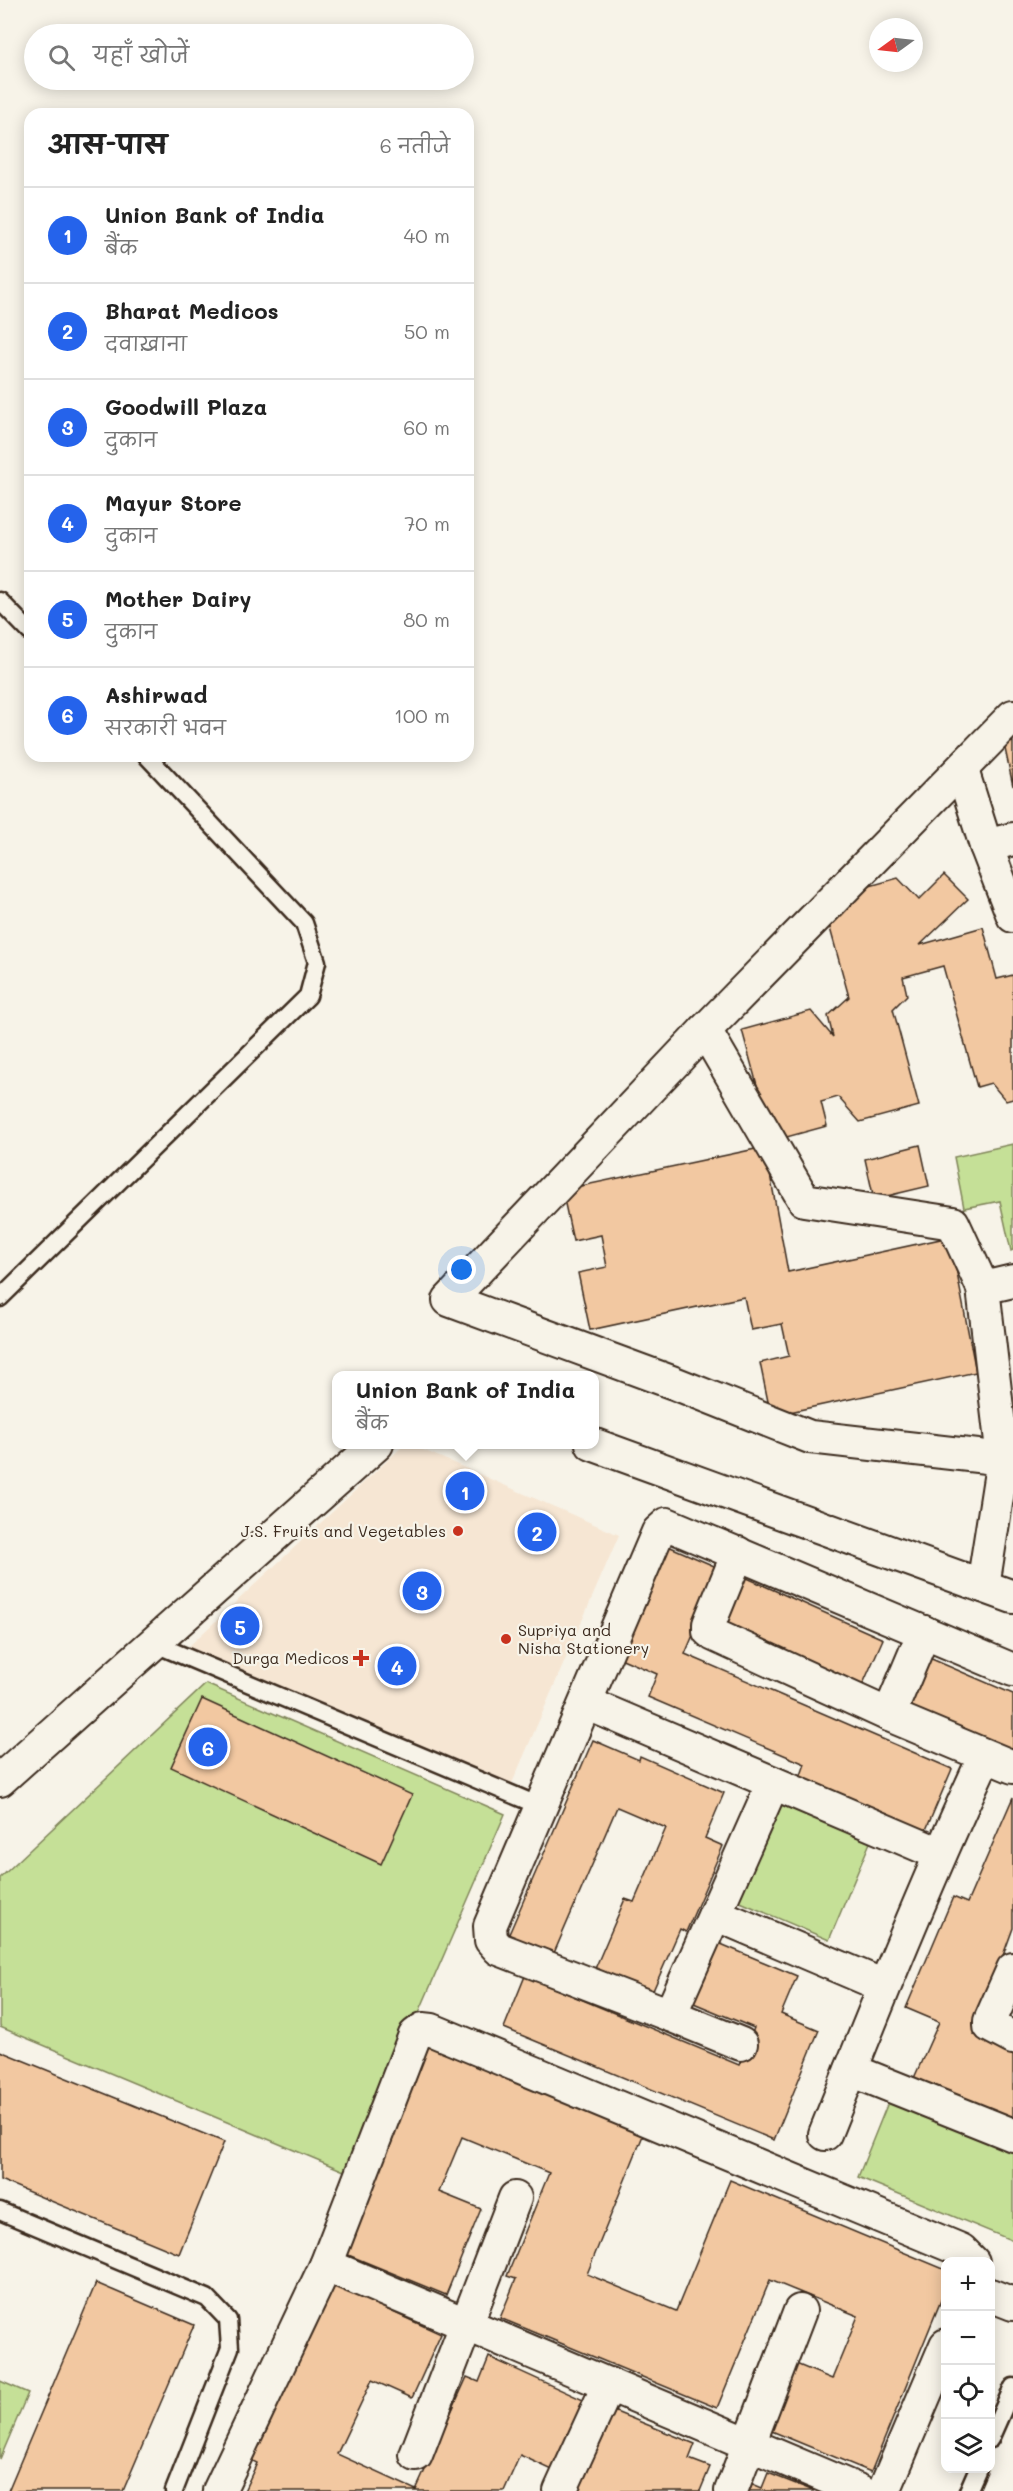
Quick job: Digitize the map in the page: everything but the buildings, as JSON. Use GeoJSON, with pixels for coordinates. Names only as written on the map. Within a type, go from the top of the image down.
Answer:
{"type":"FeatureCollection","features":[{"type":"Feature","properties":{"kind":"street"},"geometry":{"type":"LineString","coordinates":[[1008,1460],[810,1437],[674,1383],[449,1300],[705,1030],[962,771],[1013,716]]}},
{"type":"Feature","properties":{"kind":"street"},"geometry":{"type":"LineString","coordinates":[[962,771],[1000,842],[1013,916]]}},
{"type":"Feature","properties":{"kind":"street"},"geometry":{"type":"LineString","coordinates":[[705,1030],[804,1200],[953,1223],[982,1288],[1008,1460],[983,1586]]}},
{"type":"Feature","properties":{"kind":"street"},"geometry":{"type":"LineString","coordinates":[[982,1288],[1013,1281]]}},
{"type":"Feature","properties":{"kind":"street"},"geometry":{"type":"LineString","coordinates":[[599,1447],[1013,1597]]}},
{"type":"Feature","properties":{"kind":"street"},"geometry":{"type":"LineString","coordinates":[[0,1780],[371,1449]]}},
{"type":"Feature","properties":{"kind":"street"},"geometry":{"type":"LineString","coordinates":[[741,2044],[499,1948],[491,1940],[490,1926],[658,1532],[667,1524],[674,1526],[1013,1670]]}},
{"type":"Feature","properties":{"kind":"street"},"geometry":{"type":"LineString","coordinates":[[738,1553],[709,1624],[709,1631],[714,1635],[889,1715],[999,1761],[940,1854],[825,2134]]}},
{"type":"Feature","properties":{"kind":"street"},"geometry":{"type":"LineString","coordinates":[[889,1715],[924,1632]]}},
{"type":"Feature","properties":{"kind":"street"},"geometry":{"type":"LineString","coordinates":[[586,1703],[940,1854]]}},
{"type":"Feature","properties":{"kind":"street"},"geometry":{"type":"LineString","coordinates":[[670,2015],[773,1783]]}},
{"type":"Feature","properties":{"kind":"street"},"geometry":{"type":"LineString","coordinates":[[714,1914],[884,1986]]}},
{"type":"Feature","properties":{"kind":"street"},"geometry":{"type":"LineString","coordinates":[[1013,1969],[990,2021],[990,2026],[994,2030],[1013,2038]]}},
{"type":"Feature","properties":{"kind":"street"},"geometry":{"type":"LineString","coordinates":[[223,2490],[326,2265],[415,2035],[423,2029],[443,2034],[961,2250],[968,2257]]}},
{"type":"Feature","properties":{"kind":"street"},"geometry":{"type":"LineString","coordinates":[[851,2070],[1013,2135]]}},
{"type":"Feature","properties":{"kind":"street"},"geometry":{"type":"LineString","coordinates":[[416,2455],[515,2199]]}},
{"type":"Feature","properties":{"kind":"street"},"geometry":{"type":"LineString","coordinates":[[326,2265],[860,2491]]}},
{"type":"Feature","properties":{"kind":"street"},"geometry":{"type":"LineString","coordinates":[[995,2297],[1013,2304]]}},
{"type":"Feature","properties":{"kind":"street"},"geometry":{"type":"LineString","coordinates":[[731,2491],[800,2311]]}},
{"type":"Feature","properties":{"kind":"street"},"geometry":{"type":"LineString","coordinates":[[884,2491],[941,2355]]}},
{"type":"Feature","properties":{"kind":"street"},"geometry":{"type":"LineString","coordinates":[[560,2491],[609,2384]]}},
{"type":"Feature","properties":{"kind":"lane"},"geometry":{"type":"LineString","coordinates":[[0,601],[24,626]]}},
{"type":"Feature","properties":{"kind":"lane"},"geometry":{"type":"LineString","coordinates":[[0,1298],[308,996],[317,962],[304,923],[153,762]]}},
{"type":"Feature","properties":{"kind":"lane"},"geometry":{"type":"LineString","coordinates":[[153,1643],[542,1807]]}},
{"type":"Feature","properties":{"kind":"lane"},"geometry":{"type":"LineString","coordinates":[[0,2211],[207,2298],[228,2320],[230,2348],[174,2491]]}},
{"type":"Feature","properties":{"kind":"lane"},"geometry":{"type":"LineString","coordinates":[[995,2428],[1013,2387]]}},
{"type":"Feature","properties":{"kind":"lane"},"geometry":{"type":"LineString","coordinates":[[968,2491],[976,2473]]}},
{"type":"Feature","properties":{"kind":"shaded area"},"geometry":{"type":"Polygon","coordinates":[[[400,1449],[421,1449],[619,1535],[510,1788],[188,1647],[400,1449]]]}},
{"type":"Feature","properties":{"kind":"green space"},"geometry":{"type":"Polygon","coordinates":[[[1013,1144],[1013,1250],[1011,1251],[1000,1201],[964,1208],[954,1157],[1013,1144]]]}},
{"type":"Feature","properties":{"kind":"green space"},"geometry":{"type":"Polygon","coordinates":[[[206,1684],[505,1814],[420,2010],[344,2171],[0,2027],[0,1878],[206,1684]]]}},
{"type":"Feature","properties":{"kind":"green space"},"geometry":{"type":"Polygon","coordinates":[[[776,1790],[874,1833],[829,1940],[731,1898],[776,1790]]]}},
{"type":"Feature","properties":{"kind":"green space"},"geometry":{"type":"Polygon","coordinates":[[[889,2100],[1013,2151],[1013,2241],[858,2177],[889,2100]]]}},
{"type":"Feature","properties":{"kind":"green space"},"geometry":{"type":"Polygon","coordinates":[[[0,2381],[28,2393],[0,2459],[0,2381]]]}},
{"type":"Feature","properties":{"kind":"place","name":"Union Bank of India"},"geometry":{"type":"Point","coordinates":[465,1491]}},
{"type":"Feature","properties":{"kind":"place","name":"J.S. Fruits and Vegetables"},"geometry":{"type":"Point","coordinates":[458,1531]}},
{"type":"Feature","properties":{"kind":"place","name":"Bharat Medicos"},"geometry":{"type":"Point","coordinates":[537,1532]}},
{"type":"Feature","properties":{"kind":"place","name":"Goodwill Plaza"},"geometry":{"type":"Point","coordinates":[422,1591]}},
{"type":"Feature","properties":{"kind":"place","name":"Mother Dairy"},"geometry":{"type":"Point","coordinates":[240,1626]}},
{"type":"Feature","properties":{"kind":"place","name":"Supriya and Nisha Stationery"},"geometry":{"type":"Point","coordinates":[506,1639]}},
{"type":"Feature","properties":{"kind":"place","name":"Durga Medicos"},"geometry":{"type":"Point","coordinates":[361,1658]}},
{"type":"Feature","properties":{"kind":"place","name":"Mayur Store"},"geometry":{"type":"Point","coordinates":[397,1666]}},
{"type":"Feature","properties":{"kind":"place","name":"Ashirwad"},"geometry":{"type":"Point","coordinates":[208,1747]}}]}
